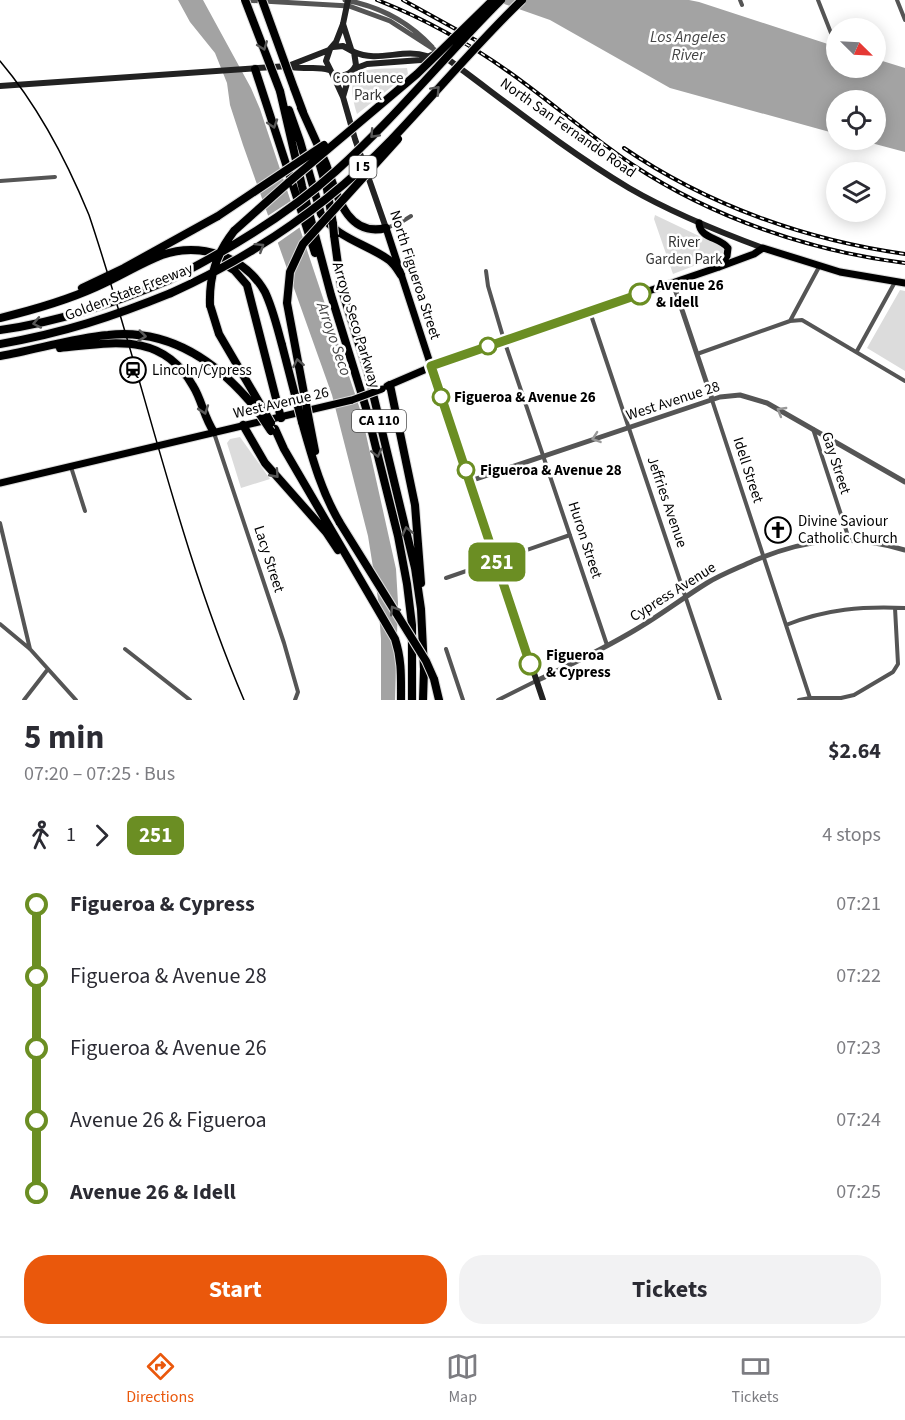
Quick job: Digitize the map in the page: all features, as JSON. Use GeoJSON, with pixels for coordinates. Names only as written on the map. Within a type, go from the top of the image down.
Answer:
{"type":"FeatureCollection","features":[{"type":"Feature","properties":{"kind":"highway","name":"Arroyo Seco Parkway"},"geometry":{"type":"LineString","coordinates":[[244,0],[280,92],[302,186],[331,295],[366,408],[398,536],[412,625],[412,700]]}},
{"type":"Feature","properties":{"kind":"highway","name":"Arroyo Seco Parkway"},"geometry":{"type":"LineString","coordinates":[[262,0],[302,108],[327,189],[341,287],[368,373],[415,568],[421,609],[423,700]]}},
{"type":"Feature","properties":{"kind":"highway"},"geometry":{"type":"LineString","coordinates":[[401,700],[402,669],[400,654],[394,639],[219,334],[210,305],[210,282],[214,265],[223,246],[248,216],[437,56],[493,0]]}},
{"type":"Feature","properties":{"kind":"highway","name":"Golden State Freeway"},"geometry":{"type":"LineString","coordinates":[[0,330],[49,321],[97,308],[169,280],[234,246],[318,186],[368,141],[501,0]]}},
{"type":"Feature","properties":{"kind":"highway","name":"Golden State Freeway"},"geometry":{"type":"LineString","coordinates":[[0,344],[96,322],[171,293],[237,261],[294,223],[360,170],[522,0]]}},
{"type":"Feature","properties":{"kind":"highway"},"geometry":{"type":"LineString","coordinates":[[255,69],[331,295]]}},
{"type":"Feature","properties":{"kind":"highway"},"geometry":{"type":"LineString","coordinates":[[280,92],[300,141],[321,214],[340,233],[390,260],[401,274]]}},
{"type":"Feature","properties":{"kind":"highway"},"geometry":{"type":"LineString","coordinates":[[422,106],[387,152],[307,238],[292,266],[287,303],[306,421],[320,482],[340,523],[426,661],[434,679],[439,700]]}},
{"type":"Feature","properties":{"kind":"highway"},"geometry":{"type":"LineString","coordinates":[[302,108],[344,210],[359,224],[368,228],[377,230],[386,228]]}},
{"type":"Feature","properties":{"kind":"highway"},"geometry":{"type":"LineString","coordinates":[[47,304],[124,268],[218,216],[278,178],[369,113]]}},
{"type":"Feature","properties":{"kind":"highway"},"geometry":{"type":"LineString","coordinates":[[0,318],[78,295],[171,252],[197,250],[216,253],[240,265],[257,281],[266,295],[306,421]]}},
{"type":"Feature","properties":{"kind":"highway"},"geometry":{"type":"LineString","coordinates":[[153,260],[173,255],[201,254],[225,263],[242,277],[250,294],[280,418]]}},
{"type":"Feature","properties":{"kind":"highway"},"geometry":{"type":"LineString","coordinates":[[0,356],[107,335],[130,334],[157,338],[183,347],[204,359],[260,409]]}},
{"type":"Feature","properties":{"kind":"highway"},"geometry":{"type":"LineString","coordinates":[[23,352],[120,342],[156,350],[188,377],[214,432]]}},
{"type":"Feature","properties":{"kind":"highway"},"geometry":{"type":"LineString","coordinates":[[386,387],[415,505],[422,568],[421,609]]}},
{"type":"Feature","properties":{"kind":"highway"},"geometry":{"type":"LineString","coordinates":[[243,425],[266,463],[326,532],[355,570]]}},
{"type":"Feature","properties":{"kind":"main road"},"geometry":{"type":"LineString","coordinates":[[331,71],[326,61],[343,24],[347,0]]}},
{"type":"Feature","properties":{"kind":"main road"},"geometry":{"type":"LineString","coordinates":[[343,24],[356,61],[343,97]]}},
{"type":"Feature","properties":{"kind":"main road"},"geometry":{"type":"LineString","coordinates":[[0,86],[288,66],[343,46],[370,57],[419,53],[427,56]]}},
{"type":"Feature","properties":{"kind":"main road"},"geometry":{"type":"LineString","coordinates":[[288,66],[297,69],[319,67],[341,76],[367,64],[421,60],[436,51]]}},
{"type":"Feature","properties":{"kind":"main road","name":"North San Fernando Road"},"geometry":{"type":"LineString","coordinates":[[436,51],[583,158],[638,192],[699,223],[819,267],[905,283]]}},
{"type":"Feature","properties":{"kind":"main road","name":"North Figueroa Street"},"geometry":{"type":"LineString","coordinates":[[331,71],[343,97],[355,139],[543,700]]}},
{"type":"Feature","properties":{"kind":"main road"},"geometry":{"type":"LineString","coordinates":[[699,223],[699,230],[702,234],[724,243],[728,248],[727,256],[719,267]]}},
{"type":"Feature","properties":{"kind":"main road","name":"West Avenue 26"},"geometry":{"type":"LineString","coordinates":[[0,483],[326,407],[386,387],[431,366],[504,340],[753,255],[763,248]]}},
{"type":"Feature","properties":{"kind":"street"},"geometry":{"type":"LineString","coordinates":[[244,0],[334,4],[364,10],[390,21],[436,51]]}},
{"type":"Feature","properties":{"kind":"street"},"geometry":{"type":"LineString","coordinates":[[347,0],[368,5],[392,16],[419,35],[436,51]]}},
{"type":"Feature","properties":{"kind":"street"},"geometry":{"type":"LineString","coordinates":[[740,0],[742,5]]}},
{"type":"Feature","properties":{"kind":"street"},"geometry":{"type":"LineString","coordinates":[[818,0],[826,20]]}},
{"type":"Feature","properties":{"kind":"street"},"geometry":{"type":"LineString","coordinates":[[897,0],[905,20]]}},
{"type":"Feature","properties":{"kind":"street"},"geometry":{"type":"LineString","coordinates":[[0,181],[55,177]]}},
{"type":"Feature","properties":{"kind":"street"},"geometry":{"type":"LineString","coordinates":[[386,228],[411,216]]}},
{"type":"Feature","properties":{"kind":"street"},"geometry":{"type":"LineString","coordinates":[[790,321],[819,267]]}},
{"type":"Feature","properties":{"kind":"street","name":"Huron Street"},"geometry":{"type":"LineString","coordinates":[[486,271],[488,286],[504,340],[607,645]]}},
{"type":"Feature","properties":{"kind":"street"},"geometry":{"type":"LineString","coordinates":[[857,351],[895,282]]}},
{"type":"Feature","properties":{"kind":"street","name":"Idell Street"},"geometry":{"type":"LineString","coordinates":[[673,283],[810,698]]}},
{"type":"Feature","properties":{"kind":"street","name":"Jeffries Avenue"},"geometry":{"type":"LineString","coordinates":[[590,311],[720,700]]}},
{"type":"Feature","properties":{"kind":"street"},"geometry":{"type":"LineString","coordinates":[[697,355],[790,321],[802,320],[905,381]]}},
{"type":"Feature","properties":{"kind":"street","name":"West Avenue 28"},"geometry":{"type":"LineString","coordinates":[[470,481],[711,399],[730,395],[758,399],[905,482]]}},
{"type":"Feature","properties":{"kind":"street","name":"Gay Street"},"geometry":{"type":"LineString","coordinates":[[812,429],[849,539]]}},
{"type":"Feature","properties":{"kind":"street","name":"Lacy Street"},"geometry":{"type":"LineString","coordinates":[[214,432],[252,545],[297,698]]}},
{"type":"Feature","properties":{"kind":"street"},"geometry":{"type":"LineString","coordinates":[[70,466],[85,511]]}},
{"type":"Feature","properties":{"kind":"street"},"geometry":{"type":"LineString","coordinates":[[0,523],[30,649]]}},
{"type":"Feature","properties":{"kind":"street"},"geometry":{"type":"LineString","coordinates":[[446,578],[570,535]]}},
{"type":"Feature","properties":{"kind":"street","name":"Cypress Avenue"},"geometry":{"type":"LineString","coordinates":[[498,700],[630,633],[722,575],[764,557],[806,543],[849,539],[875,542],[905,550]]}},
{"type":"Feature","properties":{"kind":"street"},"geometry":{"type":"LineString","coordinates":[[786,625],[816,614],[857,607],[905,608]]}},
{"type":"Feature","properties":{"kind":"street"},"geometry":{"type":"LineString","coordinates":[[799,700],[833,699],[854,695],[893,672],[898,664],[895,608]]}},
{"type":"Feature","properties":{"kind":"street"},"geometry":{"type":"LineString","coordinates":[[0,624],[30,649],[76,700]]}},
{"type":"Feature","properties":{"kind":"street"},"geometry":{"type":"LineString","coordinates":[[125,649],[190,700]]}},
{"type":"Feature","properties":{"kind":"street"},"geometry":{"type":"LineString","coordinates":[[446,649],[463,700]]}},
{"type":"Feature","properties":{"kind":"street"},"geometry":{"type":"LineString","coordinates":[[24,700],[48,669]]}},
{"type":"Feature","properties":{"kind":"green space","name":"Confluence Park"},"geometry":{"type":"Polygon","coordinates":[[[407,68],[408,74],[357,114],[352,85],[355,77],[369,70],[407,68]]]}},
{"type":"Feature","properties":{"kind":"green space","name":"River Garden Park"},"geometry":{"type":"Polygon","coordinates":[[[655,215],[720,246],[724,250],[722,255],[673,274],[654,219],[655,215]]]}},
{"type":"Feature","properties":{"kind":"green space"},"geometry":{"type":"Polygon","coordinates":[[[900,290],[905,291],[905,371],[867,348],[900,290]]]}},
{"type":"Feature","properties":{"kind":"green space"},"geometry":{"type":"Polygon","coordinates":[[[240,437],[270,479],[241,488],[227,443],[230,439],[240,437]]]}},
{"type":"Feature","properties":{"kind":"water","name":"Arroyo Seco"},"geometry":{"type":"Polygon","coordinates":[[[178,0],[203,0],[251,88],[361,412],[396,569],[398,603],[395,700],[381,700],[381,639],[378,599],[368,536],[332,395],[243,145],[230,105],[227,83],[215,53],[190,22],[178,0]]]}},
{"type":"Feature","properties":{"kind":"water","name":"Los Angeles River"},"geometry":{"type":"Polygon","coordinates":[[[493,0],[689,0],[826,43],[826,78],[886,78],[886,62],[905,68],[905,152],[886,147],[886,90],[826,90],[826,131],[670,88],[550,20],[493,0]]]}},
{"type":"Feature","properties":{"kind":"pier"},"geometry":{"type":"Polygon","coordinates":[[[294,199],[303,225],[276,244],[266,217],[294,199]]]}},
{"type":"Feature","properties":{"kind":"tram line"},"geometry":{"type":"LineString","coordinates":[[0,61],[27,97],[50,134],[89,215],[199,581],[244,700]]}},
{"type":"Feature","properties":{"kind":"railway"},"geometry":{"type":"LineString","coordinates":[[377,0],[428,23],[478,51],[525,83],[633,165],[696,201],[729,216],[798,241],[869,258],[905,263]]}},
{"type":"Feature","properties":{"kind":"railway"},"geometry":{"type":"LineString","coordinates":[[403,0],[479,42]]}},
{"type":"Feature","properties":{"kind":"railway"},"geometry":{"type":"LineString","coordinates":[[624,148],[689,187],[758,217],[831,240],[905,254]]}},
{"type":"Feature","properties":{"kind":"bus line","name":"251"},"geometry":{"type":"LineString","coordinates":[[530,664],[431,366],[640,294]]}},
{"type":"Feature","properties":{"kind":"place","name":"Avenue 26 & Idell"},"geometry":{"type":"Point","coordinates":[640,294]}},
{"type":"Feature","properties":{"kind":"place","name":"Lincoln/Cypress"},"geometry":{"type":"Point","coordinates":[133,370]}},
{"type":"Feature","properties":{"kind":"place","name":"Figueroa & Avenue 26"},"geometry":{"type":"Point","coordinates":[441,397]}},
{"type":"Feature","properties":{"kind":"place","name":"Figueroa & Avenue 28"},"geometry":{"type":"Point","coordinates":[466,470]}},
{"type":"Feature","properties":{"kind":"place","name":"Divine Saviour Catholic Church"},"geometry":{"type":"Point","coordinates":[778,530]}},
{"type":"Feature","properties":{"kind":"place","name":"Figueroa & Cypress"},"geometry":{"type":"Point","coordinates":[530,664]}}]}
